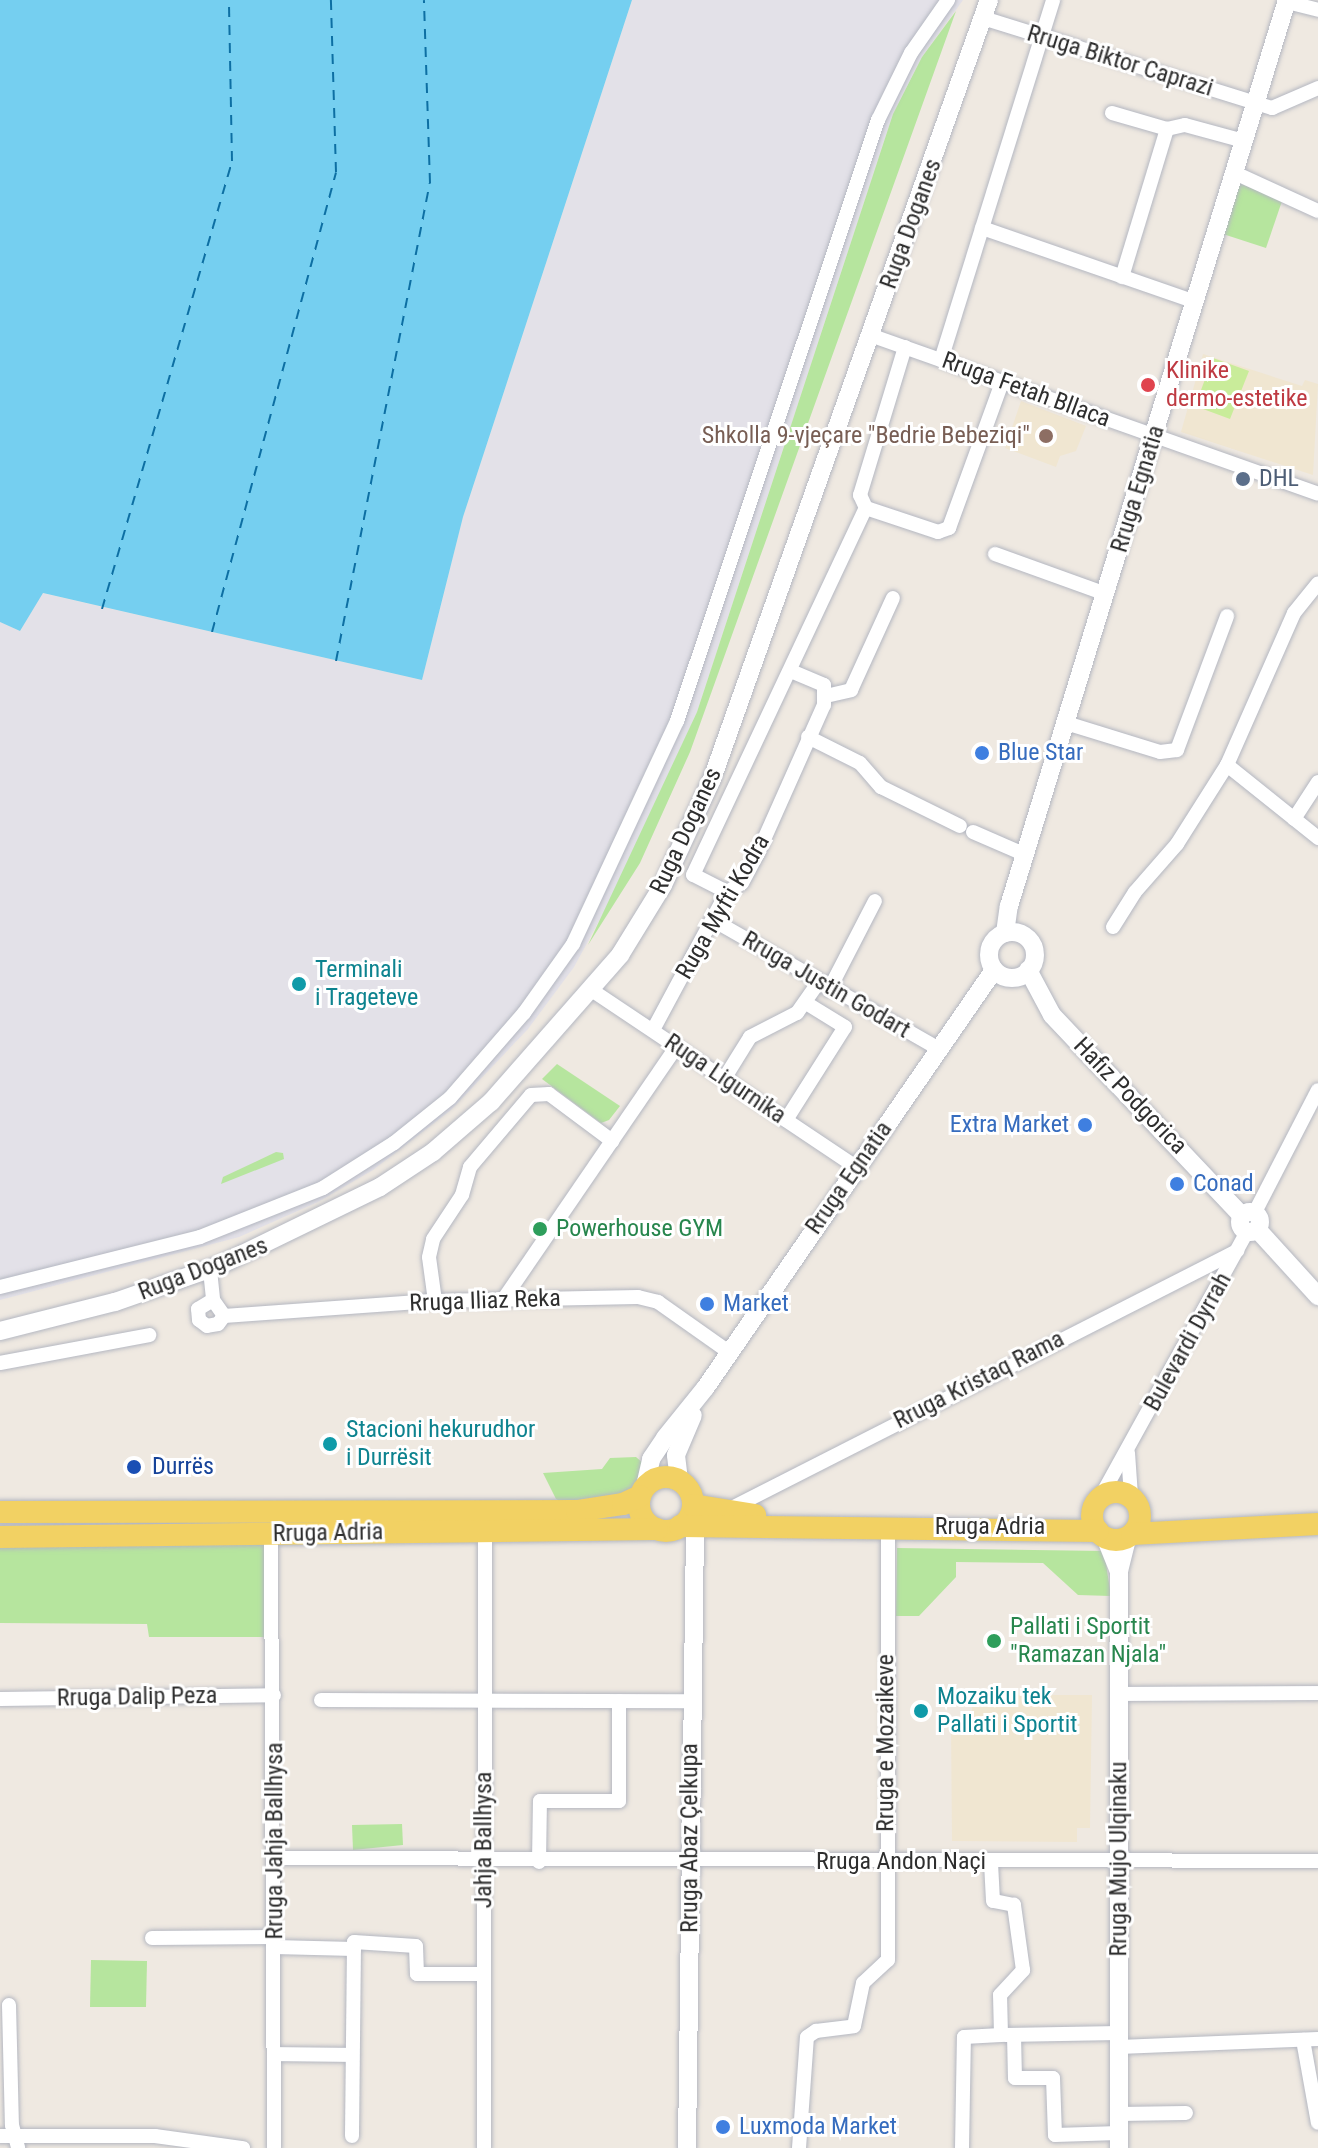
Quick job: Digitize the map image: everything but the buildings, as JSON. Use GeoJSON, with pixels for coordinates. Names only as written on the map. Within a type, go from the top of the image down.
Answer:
{"type":"FeatureCollection","features":[{"type":"Feature","properties":{"kind":"main road","name":"Ruga Doganes"},"geometry":{"type":"LineString","coordinates":[[0,1331],[115,1302],[206,1271],[326,1218],[433,1152],[491,1102],[593,991],[663,885],[712,779],[989,0]]}},
{"type":"Feature","properties":{"kind":"main road","name":"Rruga Egnatia"},"geometry":{"type":"LineString","coordinates":[[1005,933],[1026,855],[1287,1]]}},
{"type":"Feature","properties":{"kind":"main road"},"geometry":{"type":"LineString","coordinates":[[1005,933],[1019,933],[1031,943],[1034,957],[1028,970],[1011,978],[994,970],[990,949],[1005,933]]}},
{"type":"Feature","properties":{"kind":"main road","name":"Rruga Egnatia"},"geometry":{"type":"LineString","coordinates":[[643,1491],[651,1459],[706,1387],[994,970]]}},
{"type":"Feature","properties":{"kind":"main road","name":"Hafiz Podgorica"},"geometry":{"type":"LineString","coordinates":[[1028,970],[1052,1015],[1154,1118],[1318,1296]]}},
{"type":"Feature","properties":{"kind":"main road","name":"Rruga Egnatia"},"geometry":{"type":"LineString","coordinates":[[679,1480],[676,1455],[706,1387]]}},
{"type":"Feature","properties":{"kind":"main road"},"geometry":{"type":"LineString","coordinates":[[661,1477],[679,1480],[689,1519],[657,1529],[641,1514],[643,1491],[661,1477]]}},
{"type":"Feature","properties":{"kind":"main road","name":"Rruga Adria"},"geometry":{"type":"LineString","coordinates":[[0,1512],[577,1511],[623,1504],[643,1491]]}},
{"type":"Feature","properties":{"kind":"main road"},"geometry":{"type":"LineString","coordinates":[[1173,1528],[1115,1492],[1097,1503],[1101,1534],[1130,1535],[1173,1528],[1318,1524]]}},
{"type":"Feature","properties":{"kind":"main road"},"geometry":{"type":"LineString","coordinates":[[1130,1535],[1139,1522],[1135,1502]]}},
{"type":"Feature","properties":{"kind":"main road","name":"Rruga Adria"},"geometry":{"type":"LineString","coordinates":[[1067,1527],[1097,1503]]}},
{"type":"Feature","properties":{"kind":"main road","name":"Rruga Adria"},"geometry":{"type":"LineString","coordinates":[[689,1519],[723,1512],[817,1525]]}},
{"type":"Feature","properties":{"kind":"main road","name":"Rruga Adria"},"geometry":{"type":"LineString","coordinates":[[689,1519],[817,1525],[1067,1527],[1101,1534]]}},
{"type":"Feature","properties":{"kind":"main road","name":"Rruga Abaz Çelkupa"},"geometry":{"type":"LineString","coordinates":[[687,2148],[691,1701],[689,1519]]}},
{"type":"Feature","properties":{"kind":"main road","name":"Rruga Adria"},"geometry":{"type":"LineString","coordinates":[[0,1537],[657,1529]]}},
{"type":"Feature","properties":{"kind":"main road","name":"Rruga Mujo Ulqinaku"},"geometry":{"type":"LineString","coordinates":[[1101,1534],[1119,1571]]}},
{"type":"Feature","properties":{"kind":"main road","name":"Rruga Mujo Ulqinaku"},"geometry":{"type":"LineString","coordinates":[[1119,2132],[1119,1571],[1130,1535]]}},
{"type":"Feature","properties":{"kind":"street"},"geometry":{"type":"LineString","coordinates":[[0,1287],[200,1237],[323,1188],[394,1143],[450,1098],[524,1013],[573,944],[677,721],[878,120],[911,53],[948,0]]}},
{"type":"Feature","properties":{"kind":"street"},"geometry":{"type":"LineString","coordinates":[[941,360],[1053,0]]}},
{"type":"Feature","properties":{"kind":"street"},"geometry":{"type":"LineString","coordinates":[[1287,1],[1318,10]]}},
{"type":"Feature","properties":{"kind":"street","name":"Rruga Biktor Caprazi"},"geometry":{"type":"LineString","coordinates":[[983,18],[1257,102]]}},
{"type":"Feature","properties":{"kind":"street"},"geometry":{"type":"LineString","coordinates":[[1257,102],[1272,108],[1318,88]]}},
{"type":"Feature","properties":{"kind":"street"},"geometry":{"type":"LineString","coordinates":[[1112,113],[1167,129],[1185,125],[1244,141]]}},
{"type":"Feature","properties":{"kind":"street"},"geometry":{"type":"LineString","coordinates":[[1122,277],[1167,129]]}},
{"type":"Feature","properties":{"kind":"street"},"geometry":{"type":"LineString","coordinates":[[1235,173],[1318,211]]}},
{"type":"Feature","properties":{"kind":"street"},"geometry":{"type":"LineString","coordinates":[[982,228],[1196,302]]}},
{"type":"Feature","properties":{"kind":"street","name":"Rruga Fetah Bllaca"},"geometry":{"type":"LineString","coordinates":[[870,335],[1318,494]]}},
{"type":"Feature","properties":{"kind":"street"},"geometry":{"type":"LineString","coordinates":[[905,347],[860,495],[866,508],[938,532],[949,528],[1002,382]]}},
{"type":"Feature","properties":{"kind":"street","name":"Ruga Doganes"},"geometry":{"type":"LineString","coordinates":[[727,892],[693,875],[866,508]]}},
{"type":"Feature","properties":{"kind":"street"},"geometry":{"type":"LineString","coordinates":[[995,554],[1106,594]]}},
{"type":"Feature","properties":{"kind":"street"},"geometry":{"type":"LineString","coordinates":[[1113,927],[1135,892],[1177,844],[1227,765],[1294,613],[1318,583]]}},
{"type":"Feature","properties":{"kind":"street"},"geometry":{"type":"LineString","coordinates":[[791,671],[824,685],[826,696],[851,690],[893,598]]}},
{"type":"Feature","properties":{"kind":"street"},"geometry":{"type":"LineString","coordinates":[[1066,723],[1160,752],[1177,750],[1227,616]]}},
{"type":"Feature","properties":{"kind":"street","name":"Ruga Myfti Kodra"},"geometry":{"type":"LineString","coordinates":[[653,1030],[727,892],[742,883],[758,853],[826,696]]}},
{"type":"Feature","properties":{"kind":"street"},"geometry":{"type":"LineString","coordinates":[[808,737],[860,763],[881,787],[1026,855]]}},
{"type":"Feature","properties":{"kind":"street"},"geometry":{"type":"LineString","coordinates":[[1227,765],[1318,838]]}},
{"type":"Feature","properties":{"kind":"street"},"geometry":{"type":"LineString","coordinates":[[1294,819],[1318,782]]}},
{"type":"Feature","properties":{"kind":"street"},"geometry":{"type":"LineString","coordinates":[[724,1079],[750,1037],[806,1003],[824,987],[875,901]]}},
{"type":"Feature","properties":{"kind":"street","name":"Rruga Justin Godart"},"geometry":{"type":"LineString","coordinates":[[713,920],[824,987],[939,1049]]}},
{"type":"Feature","properties":{"kind":"street","name":"Ruga Ligurnika"},"geometry":{"type":"LineString","coordinates":[[593,991],[857,1168]]}},
{"type":"Feature","properties":{"kind":"street"},"geometry":{"type":"LineString","coordinates":[[786,1120],[845,1027],[806,1003]]}},
{"type":"Feature","properties":{"kind":"street"},"geometry":{"type":"LineString","coordinates":[[503,1300],[676,1047]]}},
{"type":"Feature","properties":{"kind":"street","name":"Bulevardi Dyrrah"},"geometry":{"type":"LineString","coordinates":[[1097,1503],[1237,1251],[1318,1090]]}},
{"type":"Feature","properties":{"kind":"street"},"geometry":{"type":"LineString","coordinates":[[435,1301],[429,1257],[433,1239],[462,1195],[470,1167],[531,1095],[549,1094],[612,1141]]}},
{"type":"Feature","properties":{"kind":"street","name":"Rruga Kristaq Rama"},"geometry":{"type":"LineString","coordinates":[[723,1512],[1237,1251]]}},
{"type":"Feature","properties":{"kind":"street"},"geometry":{"type":"LineString","coordinates":[[206,1271],[209,1301],[224,1316]]}},
{"type":"Feature","properties":{"kind":"street","name":"Rruga Iliaz Reka"},"geometry":{"type":"LineString","coordinates":[[209,1301],[197,1314],[203,1324],[213,1326],[224,1316],[435,1301],[650,1299],[729,1352]]}},
{"type":"Feature","properties":{"kind":"street"},"geometry":{"type":"LineString","coordinates":[[0,1363],[149,1335]]}},
{"type":"Feature","properties":{"kind":"street"},"geometry":{"type":"LineString","coordinates":[[1128,1452],[1135,1502]]}},
{"type":"Feature","properties":{"kind":"street","name":"Rruga e Mozaikeve"},"geometry":{"type":"LineString","coordinates":[[799,2148],[807,2037],[816,2031],[854,2026],[863,1983],[888,1960],[885,1863],[888,1526]]}},
{"type":"Feature","properties":{"kind":"street","name":"Jahja Ballhysa"},"geometry":{"type":"LineString","coordinates":[[484,2148],[485,1531]]}},
{"type":"Feature","properties":{"kind":"street","name":"Rruga Jahja Ballhysa"},"geometry":{"type":"LineString","coordinates":[[271,1534],[276,1858],[274,2148]]}},
{"type":"Feature","properties":{"kind":"street"},"geometry":{"type":"LineString","coordinates":[[1119,1694],[1318,1693]]}},
{"type":"Feature","properties":{"kind":"street","name":"Rruga Dalip Peza"},"geometry":{"type":"LineString","coordinates":[[0,1699],[274,1695]]}},
{"type":"Feature","properties":{"kind":"street"},"geometry":{"type":"LineString","coordinates":[[321,1700],[691,1701]]}},
{"type":"Feature","properties":{"kind":"street"},"geometry":{"type":"LineString","coordinates":[[539,1862],[540,1801],[619,1801],[619,1701]]}},
{"type":"Feature","properties":{"kind":"street","name":"Rruga Andon Naçi"},"geometry":{"type":"LineString","coordinates":[[276,1858],[885,1863],[1318,1861]]}},
{"type":"Feature","properties":{"kind":"street"},"geometry":{"type":"LineString","coordinates":[[991,1863],[993,1901],[1014,1905],[1023,1970],[1000,1995],[1015,2078],[1053,2078],[1055,2141],[1119,2132],[1186,2113]]}},
{"type":"Feature","properties":{"kind":"street"},"geometry":{"type":"LineString","coordinates":[[152,1938],[274,1942],[354,1949]]}},
{"type":"Feature","properties":{"kind":"street"},"geometry":{"type":"LineString","coordinates":[[352,2136],[354,1942],[416,1946],[417,1974],[484,1974]]}},
{"type":"Feature","properties":{"kind":"street"},"geometry":{"type":"LineString","coordinates":[[9,2005],[11,2140],[155,2136],[243,2148]]}},
{"type":"Feature","properties":{"kind":"street"},"geometry":{"type":"LineString","coordinates":[[962,2148],[964,2037],[1310,2040],[1318,2123]]}},
{"type":"Feature","properties":{"kind":"street"},"geometry":{"type":"LineString","coordinates":[[274,2054],[352,2055]]}},
{"type":"Feature","properties":{"kind":"shaded area"},"geometry":{"type":"Polygon","coordinates":[[[632,0],[963,0],[922,57],[893,114],[697,712],[618,886],[574,967],[528,1029],[451,1110],[373,1170],[318,1202],[239,1237],[0,1300],[0,622],[20,631],[42,593],[422,680],[463,517],[632,0]]]}},
{"type":"Feature","properties":{"kind":"shaded area"},"geometry":{"type":"Polygon","coordinates":[[[1203,354],[1302,386],[1305,380],[1318,384],[1313,475],[1181,432],[1203,354]]]}},
{"type":"Feature","properties":{"kind":"shaded area","name":"Shkolla 9-vjeçare \"Bedrie Bebeziqi\""},"geometry":{"type":"Polygon","coordinates":[[[1021,401],[1086,426],[1076,451],[1060,456],[1056,467],[1005,448],[1021,401]]]}},
{"type":"Feature","properties":{"kind":"shaded area"},"geometry":{"type":"Polygon","coordinates":[[[972,1695],[1092,1695],[1090,1828],[1077,1828],[1077,1842],[952,1841],[951,1722],[972,1722],[972,1695]]]}},
{"type":"Feature","properties":{"kind":"green space"},"geometry":{"type":"Polygon","coordinates":[[[956,11],[690,752],[640,863],[588,945],[697,712],[893,114],[922,57],[956,11]]]}},
{"type":"Feature","properties":{"kind":"green space"},"geometry":{"type":"Polygon","coordinates":[[[1239,183],[1282,201],[1266,248],[1223,234],[1239,183]]]}},
{"type":"Feature","properties":{"kind":"green space"},"geometry":{"type":"Polygon","coordinates":[[[1213,358],[1249,371],[1230,419],[1195,406],[1213,358]]]}},
{"type":"Feature","properties":{"kind":"green space"},"geometry":{"type":"Polygon","coordinates":[[[557,1064],[620,1106],[609,1120],[601,1123],[542,1079],[557,1064]]]}},
{"type":"Feature","properties":{"kind":"green space"},"geometry":{"type":"Polygon","coordinates":[[[276,1152],[283,1153],[284,1159],[221,1184],[223,1177],[276,1152]]]}},
{"type":"Feature","properties":{"kind":"green space"},"geometry":{"type":"Polygon","coordinates":[[[636,1457],[644,1464],[637,1486],[623,1498],[569,1506],[556,1499],[543,1473],[602,1469],[610,1458],[636,1457]]]}},
{"type":"Feature","properties":{"kind":"green space"},"geometry":{"type":"Polygon","coordinates":[[[0,1539],[265,1539],[267,1637],[149,1637],[147,1624],[0,1623],[0,1539]]]}},
{"type":"Feature","properties":{"kind":"green space"},"geometry":{"type":"Polygon","coordinates":[[[897,1548],[1104,1551],[1111,1596],[1078,1595],[1043,1563],[956,1562],[956,1577],[919,1616],[896,1616],[897,1548]]]}},
{"type":"Feature","properties":{"kind":"green space"},"geometry":{"type":"Polygon","coordinates":[[[402,1824],[403,1845],[353,1850],[352,1825],[402,1824]]]}},
{"type":"Feature","properties":{"kind":"green space"},"geometry":{"type":"Polygon","coordinates":[[[91,1960],[147,1961],[146,2007],[90,2007],[91,1960]]]}},
{"type":"Feature","properties":{"kind":"water"},"geometry":{"type":"Polygon","coordinates":[[[0,0],[632,0],[463,517],[422,680],[43,593],[20,631],[0,622],[0,0]]]}},
{"type":"Feature","properties":{"kind":"ferry route"},"geometry":{"type":"LineString","coordinates":[[102,609],[232,161],[229,0]]}},
{"type":"Feature","properties":{"kind":"ferry route"},"geometry":{"type":"LineString","coordinates":[[212,632],[336,172],[331,0]]}},
{"type":"Feature","properties":{"kind":"ferry route"},"geometry":{"type":"LineString","coordinates":[[336,661],[430,183],[424,0]]}},
{"type":"Feature","properties":{"kind":"place","name":"Klinike dermo-estetike"},"geometry":{"type":"Point","coordinates":[1148,385]}},
{"type":"Feature","properties":{"kind":"place","name":"Shkolla 9-vjeçare \"Bedrie Bebeziqi\""},"geometry":{"type":"Point","coordinates":[1046,436]}},
{"type":"Feature","properties":{"kind":"place","name":"DHL"},"geometry":{"type":"Point","coordinates":[1243,479]}},
{"type":"Feature","properties":{"kind":"place","name":"Blue Star"},"geometry":{"type":"Point","coordinates":[982,753]}},
{"type":"Feature","properties":{"kind":"place","name":"Terminali i Trageteve"},"geometry":{"type":"Point","coordinates":[299,984]}},
{"type":"Feature","properties":{"kind":"place","name":"Extra Market"},"geometry":{"type":"Point","coordinates":[1085,1125]}},
{"type":"Feature","properties":{"kind":"place","name":"Conad"},"geometry":{"type":"Point","coordinates":[1177,1184]}},
{"type":"Feature","properties":{"kind":"place","name":"Powerhouse GYM"},"geometry":{"type":"Point","coordinates":[540,1229]}},
{"type":"Feature","properties":{"kind":"place","name":"Market"},"geometry":{"type":"Point","coordinates":[707,1304]}},
{"type":"Feature","properties":{"kind":"place","name":"Stacioni hekurudhor i Durrësit"},"geometry":{"type":"Point","coordinates":[330,1444]}},
{"type":"Feature","properties":{"kind":"place","name":"Durrës"},"geometry":{"type":"Point","coordinates":[134,1467]}},
{"type":"Feature","properties":{"kind":"place","name":"Pallati i Sportit \"Ramazan Njala\""},"geometry":{"type":"Point","coordinates":[994,1641]}},
{"type":"Feature","properties":{"kind":"place","name":"Mozaiku tek Pallati i Sportit"},"geometry":{"type":"Point","coordinates":[921,1711]}},
{"type":"Feature","properties":{"kind":"place","name":"Luxmoda Market"},"geometry":{"type":"Point","coordinates":[723,2127]}}]}
